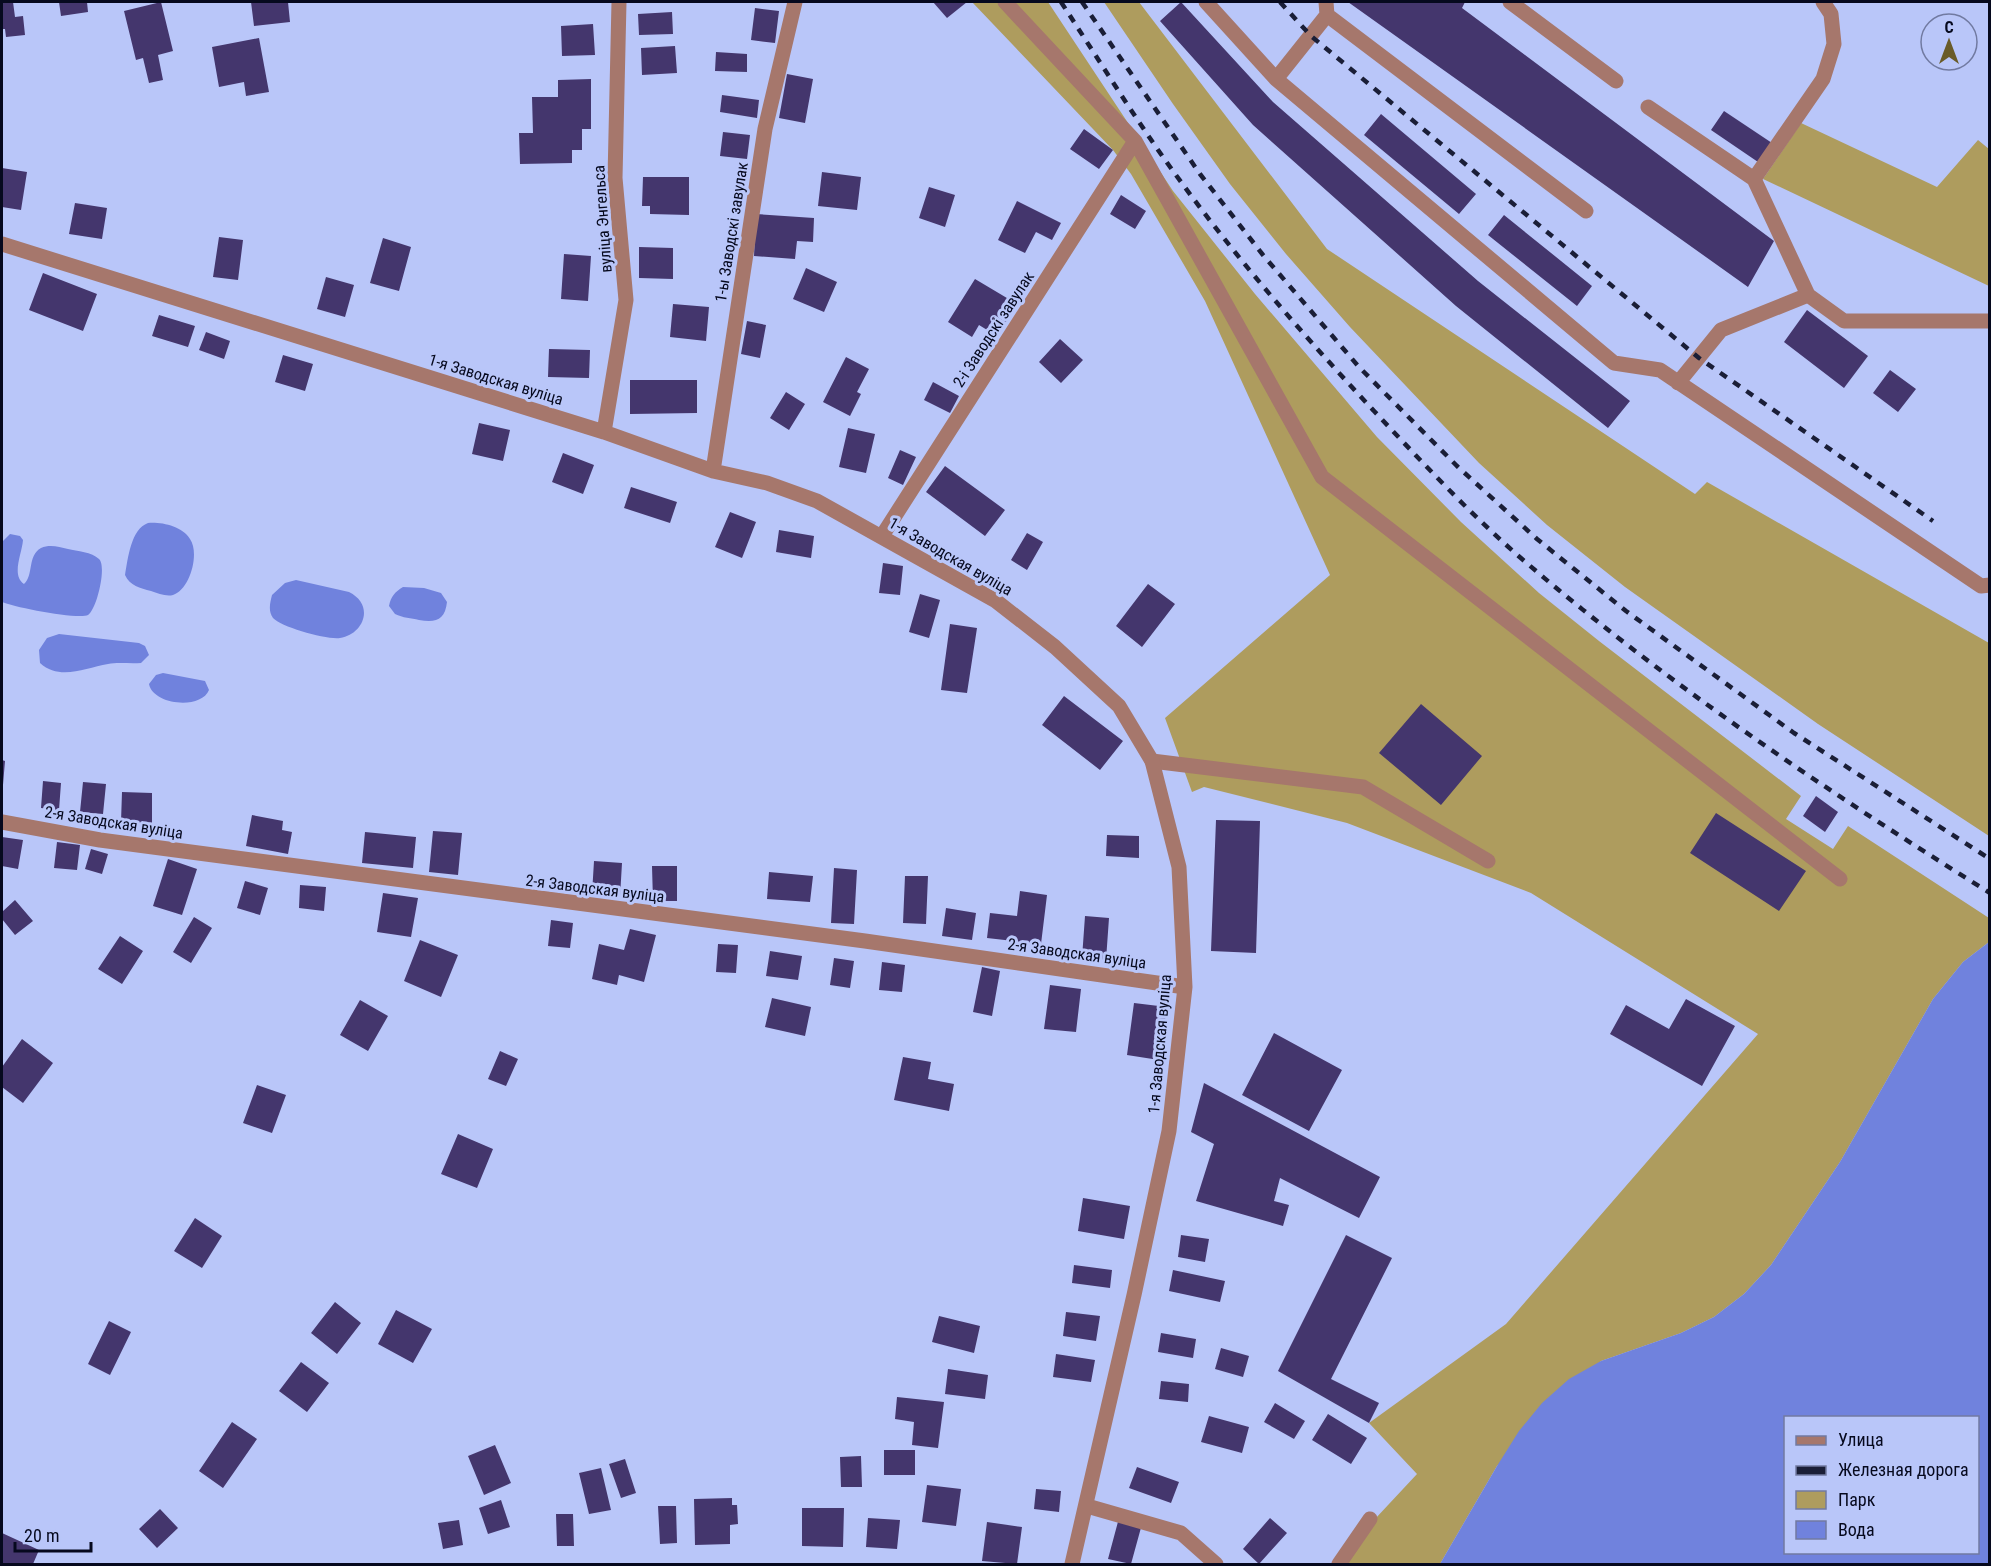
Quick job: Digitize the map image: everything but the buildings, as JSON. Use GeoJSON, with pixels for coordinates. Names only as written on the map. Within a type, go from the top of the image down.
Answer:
{"type":"FeatureCollection","features":[{"type":"Feature","properties":{"kind":"street","name":"вуліца Энгельса"},"geometry":{"type":"LineString","coordinates":[[604,432],[626,300],[615,178],[619,2]]}},
{"type":"Feature","properties":{"kind":"street","name":"1-ы Заводскі завулак"},"geometry":{"type":"LineString","coordinates":[[713,471],[765,129],[795,2]]}},
{"type":"Feature","properties":{"kind":"street"},"geometry":{"type":"LineString","coordinates":[[1005,2],[1135,141],[1322,477],[1840,879]]}},
{"type":"Feature","properties":{"kind":"street"},"geometry":{"type":"LineString","coordinates":[[1206,2],[1276,79],[1614,363],[1660,370],[1981,586],[1989,585]]}},
{"type":"Feature","properties":{"kind":"street"},"geometry":{"type":"LineString","coordinates":[[1510,2],[1616,81]]}},
{"type":"Feature","properties":{"kind":"street"},"geometry":{"type":"LineString","coordinates":[[1754,179],[1822,79],[1834,44],[1831,14],[1822,2]]}},
{"type":"Feature","properties":{"kind":"street"},"geometry":{"type":"LineString","coordinates":[[1276,79],[1327,8],[1586,211]]}},
{"type":"Feature","properties":{"kind":"street"},"geometry":{"type":"LineString","coordinates":[[1648,107],[1754,179],[1808,295],[1844,321],[1989,321]]}},
{"type":"Feature","properties":{"kind":"street","name":"2-і Заводскі завулак"},"geometry":{"type":"LineString","coordinates":[[882,537],[1135,141]]}},
{"type":"Feature","properties":{"kind":"street","name":"1-я Заводская вуліца"},"geometry":{"type":"LineString","coordinates":[[2,244],[604,432],[713,471],[767,483],[818,501],[996,601],[1055,647],[1119,706],[1152,760],[1179,867],[1185,987],[1169,1131],[1087,1506],[1072,1564]]}},
{"type":"Feature","properties":{"kind":"street"},"geometry":{"type":"LineString","coordinates":[[1678,383],[1721,330],[1808,295]]}},
{"type":"Feature","properties":{"kind":"street"},"geometry":{"type":"LineString","coordinates":[[1152,760],[1363,787],[1488,861]]}},
{"type":"Feature","properties":{"kind":"street","name":"2-я Заводская вуліца"},"geometry":{"type":"LineString","coordinates":[[2,822],[111,842],[865,941],[1185,987]]}},
{"type":"Feature","properties":{"kind":"street"},"geometry":{"type":"LineString","coordinates":[[1087,1506],[1181,1533],[1216,1564]]}},
{"type":"Feature","properties":{"kind":"street"},"geometry":{"type":"LineString","coordinates":[[1339,1564],[1370,1519]]}},
{"type":"Feature","properties":{"kind":"green space"},"geometry":{"type":"Polygon","coordinates":[[[972,2],[1048,2],[1173,191],[1255,294],[1377,437],[1461,522],[1539,593],[1801,796],[1786,819],[1833,849],[1848,826],[1989,918],[1989,942],[1963,962],[1933,999],[1840,1162],[1771,1265],[1744,1294],[1714,1317],[1681,1333],[1601,1361],[1497,1466],[1440,1564],[1333,1564],[1417,1474],[1369,1423],[1506,1324],[1758,1034],[1531,893],[1347,823],[1204,787],[1192,792],[1165,718],[1330,575],[1205,301],[1131,174],[1113,150],[972,2]]]}},
{"type":"Feature","properties":{"kind":"green space"},"geometry":{"type":"Polygon","coordinates":[[[1104,2],[1139,2],[1327,249],[1695,494],[1707,482],[1989,643],[1989,836],[1818,724],[1625,587],[1547,525],[1479,463],[1350,327],[1286,254],[1230,184],[1104,2]]]}},
{"type":"Feature","properties":{"kind":"green space"},"geometry":{"type":"Polygon","coordinates":[[[1801,123],[1937,187],[1978,140],[1989,149],[1989,286],[1763,179],[1801,123]]]}},
{"type":"Feature","properties":{"kind":"water"},"geometry":{"type":"Polygon","coordinates":[[[148,523],[165,524],[177,528],[190,539],[193,545],[192,570],[184,586],[173,595],[139,588],[125,575],[134,538],[142,526],[148,523]]]}},
{"type":"Feature","properties":{"kind":"water"},"geometry":{"type":"Polygon","coordinates":[[[10,534],[20,536],[23,540],[18,575],[24,584],[29,576],[34,556],[44,547],[54,546],[84,552],[99,559],[102,570],[100,587],[95,605],[88,615],[32,610],[2,602],[2,542],[10,534]]]}},
{"type":"Feature","properties":{"kind":"water"},"geometry":{"type":"Polygon","coordinates":[[[296,580],[349,592],[362,604],[364,611],[360,625],[348,635],[334,638],[305,632],[278,622],[270,613],[272,595],[285,583],[296,580]]]}},
{"type":"Feature","properties":{"kind":"water"},"geometry":{"type":"Polygon","coordinates":[[[403,587],[424,588],[441,593],[447,602],[442,616],[439,619],[425,621],[395,614],[389,606],[394,595],[403,587]]]}},
{"type":"Feature","properties":{"kind":"water"},"geometry":{"type":"Polygon","coordinates":[[[59,634],[139,643],[145,646],[149,655],[141,663],[112,663],[73,672],[56,671],[40,663],[39,650],[47,638],[59,634]]]}},
{"type":"Feature","properties":{"kind":"water"},"geometry":{"type":"Polygon","coordinates":[[[163,673],[205,681],[209,690],[197,700],[188,702],[159,697],[152,691],[149,684],[156,675],[163,673]]]}},
{"type":"Feature","properties":{"kind":"water"},"geometry":{"type":"Polygon","coordinates":[[[1989,942],[1989,1564],[1440,1564],[1519,1431],[1542,1403],[1569,1379],[1601,1361],[1681,1333],[1714,1317],[1744,1294],[1771,1265],[1840,1162],[1933,999],[1963,962],[1989,942]]]}},
{"type":"Feature","properties":{"kind":"railway"},"geometry":{"type":"LineString","coordinates":[[1061,2],[1152,141],[1229,244],[1349,384],[1483,524],[1577,605],[1691,693],[1868,815],[1990,893]]}},
{"type":"Feature","properties":{"kind":"railway"},"geometry":{"type":"LineString","coordinates":[[1082,2],[1200,174],[1263,255],[1359,367],[1457,466],[1537,539],[1626,611],[1794,733],[1990,859]]}},
{"type":"Feature","properties":{"kind":"railway"},"geometry":{"type":"LineString","coordinates":[[1280,2],[1311,36],[1699,358],[1933,521]]}}]}
